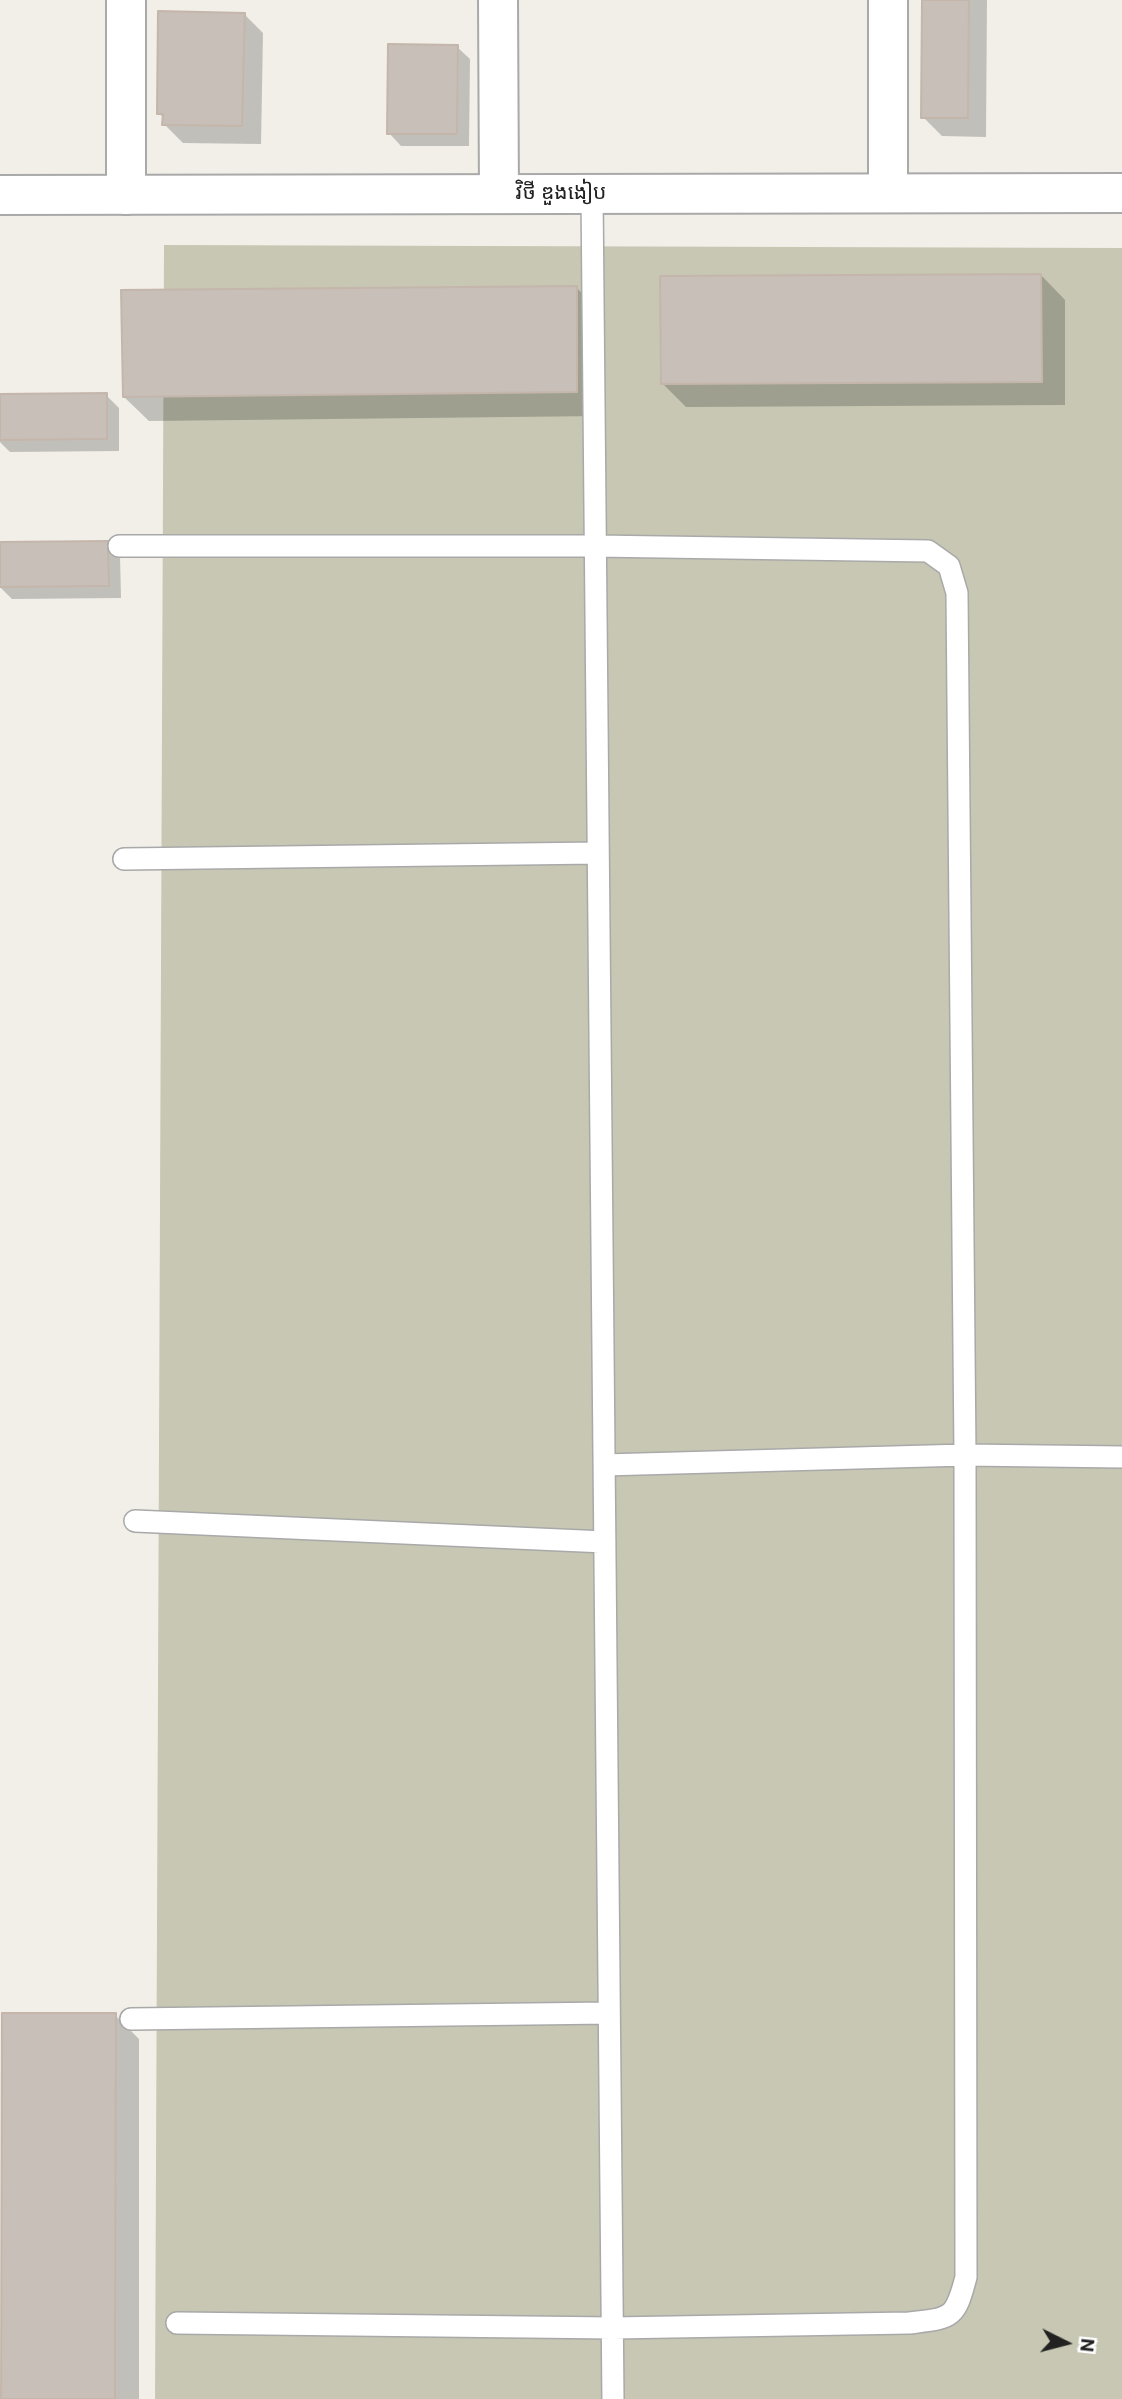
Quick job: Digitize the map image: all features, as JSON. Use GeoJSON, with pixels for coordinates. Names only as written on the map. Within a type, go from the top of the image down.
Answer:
{"type":"FeatureCollection","features":[{"type":"Feature","properties":{"kind":"street"},"geometry":{"type":"LineString","coordinates":[[126,0],[126,195]]}},
{"type":"Feature","properties":{"kind":"street"},"geometry":{"type":"LineString","coordinates":[[498,0],[499,194]]}},
{"type":"Feature","properties":{"kind":"street"},"geometry":{"type":"LineString","coordinates":[[887,193],[888,0]]}},
{"type":"Feature","properties":{"kind":"street","name":"វិថី ឌួងងៀប"},"geometry":{"type":"LineString","coordinates":[[0,195],[1122,193]]}},
{"type":"Feature","properties":{"kind":"lane"},"geometry":{"type":"LineString","coordinates":[[592,194],[613,2399]]}},
{"type":"Feature","properties":{"kind":"lane"},"geometry":{"type":"LineString","coordinates":[[119,546],[595,545],[928,551],[949,566],[957,593],[965,1455],[967,2277],[959,2304],[945,2319],[909,2323],[613,2328],[177,2323]]}},
{"type":"Feature","properties":{"kind":"lane"},"geometry":{"type":"LineString","coordinates":[[124,859],[598,853]]}},
{"type":"Feature","properties":{"kind":"lane"},"geometry":{"type":"LineString","coordinates":[[604,1465],[965,1455],[1122,1457]]}},
{"type":"Feature","properties":{"kind":"lane"},"geometry":{"type":"LineString","coordinates":[[135,1521],[605,1542]]}},
{"type":"Feature","properties":{"kind":"lane"},"geometry":{"type":"LineString","coordinates":[[131,2019],[610,2013]]}},
{"type":"Feature","properties":{"kind":"shaded area"},"geometry":{"type":"Polygon","coordinates":[[[164,245],[1122,248],[1122,2399],[155,2399],[164,245]]]}},
{"type":"Feature","properties":{"kind":"building"},"geometry":{"type":"Polygon","coordinates":[[[922,0],[969,0],[968,118],[921,118],[922,0]]]}},
{"type":"Feature","properties":{"kind":"building"},"geometry":{"type":"Polygon","coordinates":[[[158,11],[245,13],[242,126],[162,125],[163,114],[157,114],[158,11]]]}},
{"type":"Feature","properties":{"kind":"building"},"geometry":{"type":"Polygon","coordinates":[[[388,44],[458,45],[457,134],[387,134],[388,44]]]}},
{"type":"Feature","properties":{"kind":"building"},"geometry":{"type":"Polygon","coordinates":[[[1041,274],[1042,382],[661,384],[660,276],[1041,274]]]}},
{"type":"Feature","properties":{"kind":"building"},"geometry":{"type":"Polygon","coordinates":[[[577,286],[577,392],[123,397],[121,290],[577,286]]]}},
{"type":"Feature","properties":{"kind":"building"},"geometry":{"type":"Polygon","coordinates":[[[107,393],[107,439],[0,440],[0,394],[107,393]]]}},
{"type":"Feature","properties":{"kind":"building"},"geometry":{"type":"Polygon","coordinates":[[[108,541],[109,586],[0,587],[0,542],[108,541]]]}},
{"type":"Feature","properties":{"kind":"building"},"geometry":{"type":"Polygon","coordinates":[[[2,2013],[116,2013],[115,2399],[1,2399],[2,2013]]]}}]}
